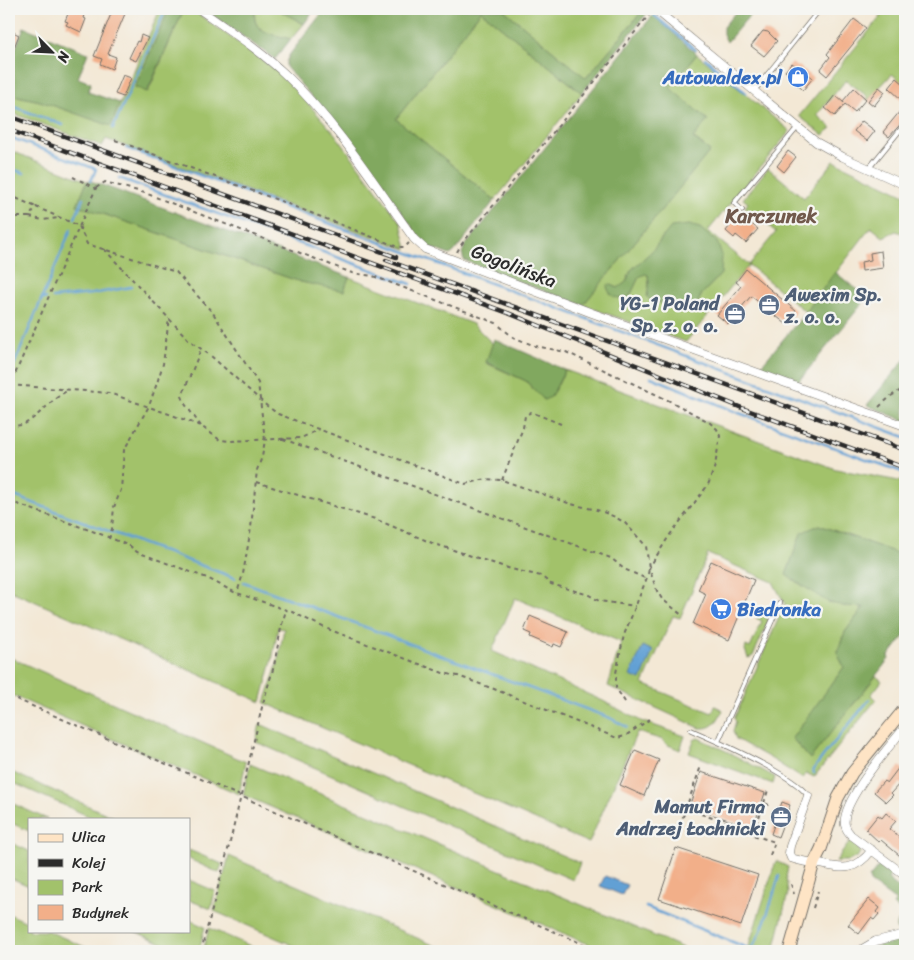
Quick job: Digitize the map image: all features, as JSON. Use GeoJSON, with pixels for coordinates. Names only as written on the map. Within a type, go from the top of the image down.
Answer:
{"type":"FeatureCollection","features":[{"type":"Feature","properties":{"kind":"street","name":"Gogolińska"},"geometry":{"type":"LineString","coordinates":[[199,9],[276,66],[298,86],[358,160],[414,239],[425,249],[592,313],[905,426]]}},
{"type":"Feature","properties":{"kind":"street"},"geometry":{"type":"LineString","coordinates":[[653,11],[822,146],[905,185]]}},
{"type":"Feature","properties":{"kind":"street"},"geometry":{"type":"LineString","coordinates":[[814,863],[814,849],[822,820],[839,784],[905,700]]}},
{"type":"Feature","properties":{"kind":"street"},"geometry":{"type":"LineString","coordinates":[[790,951],[814,863],[821,849],[843,787],[857,766],[905,708]]}},
{"type":"Feature","properties":{"kind":"street"},"geometry":{"type":"LineString","coordinates":[[905,727],[859,787],[847,811],[845,822],[847,831],[905,876]]}},
{"type":"Feature","properties":{"kind":"street"},"geometry":{"type":"LineString","coordinates":[[808,796],[790,846],[789,853],[791,858],[802,862],[840,868],[852,867],[863,860],[872,850]]}},
{"type":"Feature","properties":{"kind":"street"},"geometry":{"type":"LineString","coordinates":[[859,951],[876,941],[905,934]]}},
{"type":"Feature","properties":{"kind":"lane"},"geometry":{"type":"LineString","coordinates":[[754,91],[820,9]]}},
{"type":"Feature","properties":{"kind":"lane"},"geometry":{"type":"LineString","coordinates":[[869,168],[905,124]]}},
{"type":"Feature","properties":{"kind":"lane"},"geometry":{"type":"LineString","coordinates":[[742,210],[734,204],[798,128]]}},
{"type":"Feature","properties":{"kind":"lane"},"geometry":{"type":"LineString","coordinates":[[718,742],[780,603]]}},
{"type":"Feature","properties":{"kind":"lane"},"geometry":{"type":"LineString","coordinates":[[691,730],[749,756],[781,775],[808,796]]}},
{"type":"Feature","properties":{"kind":"path"},"geometry":{"type":"LineString","coordinates":[[462,245],[653,11]]}},
{"type":"Feature","properties":{"kind":"path"},"geometry":{"type":"LineString","coordinates":[[115,140],[398,247],[405,247],[414,239]]}},
{"type":"Feature","properties":{"kind":"path"},"geometry":{"type":"LineString","coordinates":[[73,177],[96,188]]}},
{"type":"Feature","properties":{"kind":"path"},"geometry":{"type":"LineString","coordinates":[[9,388],[96,188],[105,182],[145,193],[352,272],[373,276],[496,323],[513,337],[535,346],[566,352],[672,402],[709,422],[717,429],[720,436],[715,466],[708,485],[669,536],[650,568],[624,635],[616,673],[616,688],[627,705]]}},
{"type":"Feature","properties":{"kind":"path"},"geometry":{"type":"LineString","coordinates":[[9,195],[79,226],[87,244],[176,272],[213,313],[258,383],[264,440],[262,457],[257,470],[251,528],[243,574],[237,593]]}},
{"type":"Feature","properties":{"kind":"path"},"geometry":{"type":"LineString","coordinates":[[29,218],[36,207]]}},
{"type":"Feature","properties":{"kind":"path"},"geometry":{"type":"LineString","coordinates":[[9,218],[43,220],[60,218]]}},
{"type":"Feature","properties":{"kind":"path"},"geometry":{"type":"LineString","coordinates":[[104,249],[189,340],[278,414],[465,484],[486,479],[502,480],[571,504],[601,511],[625,523],[646,546],[657,592],[683,616]]}},
{"type":"Feature","properties":{"kind":"path"},"geometry":{"type":"LineString","coordinates":[[109,539],[114,508],[121,490],[124,450],[149,406],[163,364],[169,318]]}},
{"type":"Feature","properties":{"kind":"path"},"geometry":{"type":"LineString","coordinates":[[201,349],[182,396],[185,404],[201,426]]}},
{"type":"Feature","properties":{"kind":"path"},"geometry":{"type":"LineString","coordinates":[[10,385],[109,393],[201,426],[220,440],[301,438],[320,430]]}},
{"type":"Feature","properties":{"kind":"path"},"geometry":{"type":"LineString","coordinates":[[872,414],[891,396],[903,389],[905,385]]}},
{"type":"Feature","properties":{"kind":"path"},"geometry":{"type":"LineString","coordinates":[[9,425],[22,425],[30,421],[58,395],[67,391]]}},
{"type":"Feature","properties":{"kind":"path"},"geometry":{"type":"LineString","coordinates":[[502,480],[523,428],[525,416],[531,412],[561,424]]}},
{"type":"Feature","properties":{"kind":"path"},"geometry":{"type":"LineString","coordinates":[[283,439],[611,558],[624,569],[646,579]]}},
{"type":"Feature","properties":{"kind":"path"},"geometry":{"type":"LineString","coordinates":[[256,482],[375,519],[476,557],[541,576],[551,584],[589,595],[599,601],[635,606]]}},
{"type":"Feature","properties":{"kind":"path"},"geometry":{"type":"LineString","coordinates":[[9,501],[130,546],[137,552],[207,578],[237,593],[292,612],[325,628],[402,658],[494,689],[617,738],[625,736],[653,717]]}},
{"type":"Feature","properties":{"kind":"path"},"geometry":{"type":"LineString","coordinates":[[201,951],[274,666],[286,610]]}},
{"type":"Feature","properties":{"kind":"path"},"geometry":{"type":"LineString","coordinates":[[9,696],[599,951]]}},
{"type":"Feature","properties":{"kind":"path"},"geometry":{"type":"LineString","coordinates":[[680,825],[700,766]]}},
{"type":"Feature","properties":{"kind":"path"},"geometry":{"type":"LineString","coordinates":[[754,832],[768,790]]}},
{"type":"Feature","properties":{"kind":"path"},"geometry":{"type":"LineString","coordinates":[[764,803],[771,806]]}},
{"type":"Feature","properties":{"kind":"path"},"geometry":{"type":"LineString","coordinates":[[686,809],[754,832],[753,834],[775,842],[770,855]]}},
{"type":"Feature","properties":{"kind":"green space"},"geometry":{"type":"Polygon","coordinates":[[[160,9],[169,9],[135,87],[148,92],[184,9],[191,9],[279,72],[305,100],[335,134],[401,223],[407,249],[106,139],[102,146],[9,112],[9,94],[40,101],[111,125],[160,9]]]}},
{"type":"Feature","properties":{"kind":"green space"},"geometry":{"type":"Polygon","coordinates":[[[169,9],[184,9],[147,92],[135,87],[169,9]]]}},
{"type":"Feature","properties":{"kind":"green space"},"geometry":{"type":"Polygon","coordinates":[[[204,9],[256,9],[255,17],[259,28],[271,34],[291,39],[275,59],[204,9]]]}},
{"type":"Feature","properties":{"kind":"green space"},"geometry":{"type":"Polygon","coordinates":[[[256,9],[280,9],[304,24],[291,39],[271,34],[259,28],[256,23],[256,9]]]}},
{"type":"Feature","properties":{"kind":"green space"},"geometry":{"type":"Polygon","coordinates":[[[280,9],[315,9],[304,24],[280,9]]]}},
{"type":"Feature","properties":{"kind":"green space"},"geometry":{"type":"Polygon","coordinates":[[[325,9],[503,9],[586,78],[644,9],[649,11],[582,93],[481,11],[396,119],[495,200],[450,255],[431,248],[421,240],[364,158],[286,67],[290,54],[325,9]]]}},
{"type":"Feature","properties":{"kind":"green space"},"geometry":{"type":"Polygon","coordinates":[[[503,9],[644,9],[586,78],[503,9]]]}},
{"type":"Feature","properties":{"kind":"green space"},"geometry":{"type":"Polygon","coordinates":[[[738,9],[755,9],[727,42],[723,34],[723,27],[738,9]]]}},
{"type":"Feature","properties":{"kind":"green space"},"geometry":{"type":"Polygon","coordinates":[[[887,9],[905,9],[905,85],[892,74],[868,100],[866,99],[868,97],[846,80],[817,115],[832,128],[823,135],[799,116],[887,9]]]}},
{"type":"Feature","properties":{"kind":"green space"},"geometry":{"type":"Polygon","coordinates":[[[481,11],[582,93],[495,200],[396,119],[481,11]]]}},
{"type":"Feature","properties":{"kind":"green space"},"geometry":{"type":"Polygon","coordinates":[[[653,15],[697,54],[670,88],[708,120],[693,138],[710,151],[583,305],[464,260],[462,253],[465,246],[653,15]]]}},
{"type":"Feature","properties":{"kind":"green space"},"geometry":{"type":"Polygon","coordinates":[[[24,27],[88,53],[78,78],[91,83],[88,92],[120,103],[111,126],[40,101],[9,94],[9,66],[24,27]]]}},
{"type":"Feature","properties":{"kind":"green space"},"geometry":{"type":"Polygon","coordinates":[[[697,54],[790,131],[708,231],[749,265],[686,342],[583,305],[710,151],[693,138],[707,120],[669,88],[697,54]],[[663,236],[652,252],[631,270],[626,283],[618,288],[609,284],[623,299],[630,296],[639,277],[645,273],[648,275],[649,291],[653,302],[663,303],[686,313],[697,304],[702,294],[721,274],[663,236]]]}},
{"type":"Feature","properties":{"kind":"green space"},"geometry":{"type":"Polygon","coordinates":[[[9,150],[87,181],[77,205],[301,282],[344,290],[349,277],[473,324],[493,344],[486,363],[526,381],[533,389],[558,385],[565,370],[836,469],[905,481],[905,556],[819,525],[843,606],[864,607],[845,632],[837,652],[844,667],[793,739],[810,759],[876,676],[882,681],[871,695],[876,700],[814,777],[806,773],[803,779],[736,739],[733,731],[736,721],[734,719],[785,604],[773,582],[708,554],[680,618],[673,616],[643,684],[712,713],[715,706],[723,710],[714,724],[704,728],[700,728],[608,686],[621,642],[515,598],[492,651],[603,701],[641,721],[685,736],[680,750],[666,744],[663,740],[637,732],[589,843],[265,703],[277,665],[284,629],[278,628],[272,661],[261,702],[9,590],[9,150]]]}},
{"type":"Feature","properties":{"kind":"green space"},"geometry":{"type":"Polygon","coordinates":[[[834,161],[905,195],[905,231],[901,233],[896,231],[883,237],[871,227],[806,312],[749,265],[776,232],[745,207],[748,203],[743,199],[768,168],[804,198],[834,161]]]}},
{"type":"Feature","properties":{"kind":"green space"},"geometry":{"type":"Polygon","coordinates":[[[87,181],[349,277],[344,291],[301,282],[77,205],[87,181]]]}},
{"type":"Feature","properties":{"kind":"green space"},"geometry":{"type":"Polygon","coordinates":[[[689,225],[700,228],[717,242],[722,255],[721,274],[702,294],[697,304],[686,313],[663,303],[653,302],[647,297],[649,282],[648,275],[645,274],[639,277],[630,296],[619,298],[611,294],[607,287],[609,284],[618,288],[626,282],[631,270],[652,251],[671,227],[689,225]]]}},
{"type":"Feature","properties":{"kind":"green space"},"geometry":{"type":"Polygon","coordinates":[[[835,272],[867,298],[798,382],[759,368],[806,312],[835,272]]]}},
{"type":"Feature","properties":{"kind":"green space"},"geometry":{"type":"Polygon","coordinates":[[[494,339],[565,370],[551,397],[544,400],[526,381],[486,362],[494,339]]]}},
{"type":"Feature","properties":{"kind":"green space"},"geometry":{"type":"Polygon","coordinates":[[[905,359],[905,421],[867,405],[905,359]]]}},
{"type":"Feature","properties":{"kind":"green space"},"geometry":{"type":"Polygon","coordinates":[[[819,525],[905,556],[905,635],[888,657],[889,659],[810,759],[792,738],[844,667],[837,653],[845,632],[864,607],[843,606],[828,602],[786,575],[801,533],[819,525]]]}},
{"type":"Feature","properties":{"kind":"green space"},"geometry":{"type":"Polygon","coordinates":[[[761,614],[766,616],[768,622],[753,656],[748,658],[745,650],[746,646],[750,648],[762,621],[756,618],[761,614]]]}},
{"type":"Feature","properties":{"kind":"green space"},"geometry":{"type":"Polygon","coordinates":[[[9,657],[246,762],[239,794],[9,694],[9,657]]]}},
{"type":"Feature","properties":{"kind":"green space"},"geometry":{"type":"Polygon","coordinates":[[[260,724],[580,863],[573,880],[256,742],[260,724]]]}},
{"type":"Feature","properties":{"kind":"green space"},"geometry":{"type":"Polygon","coordinates":[[[698,738],[775,777],[773,784],[689,753],[694,740],[698,738]]]}},
{"type":"Feature","properties":{"kind":"green space"},"geometry":{"type":"Polygon","coordinates":[[[250,764],[690,951],[604,951],[243,795],[250,764]]]}},
{"type":"Feature","properties":{"kind":"green space"},"geometry":{"type":"Polygon","coordinates":[[[9,771],[116,818],[93,818],[9,781],[9,771]]]}},
{"type":"Feature","properties":{"kind":"green space"},"geometry":{"type":"Polygon","coordinates":[[[9,802],[45,818],[28,818],[28,831],[9,822],[9,802]]]}},
{"type":"Feature","properties":{"kind":"green space"},"geometry":{"type":"Polygon","coordinates":[[[851,840],[858,847],[860,852],[858,856],[849,861],[836,861],[851,840]]]}},
{"type":"Feature","properties":{"kind":"green space"},"geometry":{"type":"Polygon","coordinates":[[[9,842],[28,851],[28,886],[9,877],[9,842]]]}},
{"type":"Feature","properties":{"kind":"green space"},"geometry":{"type":"Polygon","coordinates":[[[190,850],[222,864],[219,873],[190,859],[190,850]]]}},
{"type":"Feature","properties":{"kind":"green space"},"geometry":{"type":"Polygon","coordinates":[[[229,856],[447,951],[306,951],[214,911],[229,856]]]}},
{"type":"Feature","properties":{"kind":"green space"},"geometry":{"type":"Polygon","coordinates":[[[776,861],[788,867],[786,878],[788,893],[774,951],[747,951],[776,861]]]}},
{"type":"Feature","properties":{"kind":"green space"},"geometry":{"type":"Polygon","coordinates":[[[882,862],[893,871],[888,879],[905,893],[905,930],[898,931],[896,929],[896,924],[904,914],[893,905],[896,901],[870,882],[869,878],[882,862]]]}},
{"type":"Feature","properties":{"kind":"green space"},"geometry":{"type":"Polygon","coordinates":[[[190,880],[215,891],[211,909],[190,900],[190,880]]]}},
{"type":"Feature","properties":{"kind":"green space"},"geometry":{"type":"Polygon","coordinates":[[[9,914],[28,923],[28,932],[50,932],[94,951],[9,951],[9,914]]]}},
{"type":"Feature","properties":{"kind":"green space"},"geometry":{"type":"Polygon","coordinates":[[[190,920],[205,927],[199,951],[180,951],[136,932],[190,932],[190,920]]]}},
{"type":"Feature","properties":{"kind":"green space"},"geometry":{"type":"Polygon","coordinates":[[[209,928],[262,951],[203,951],[209,928]]]}},
{"type":"Feature","properties":{"kind":"green space"},"geometry":{"type":"Polygon","coordinates":[[[905,938],[905,951],[867,951],[882,944],[905,938]]]}},
{"type":"Feature","properties":{"kind":"water"},"geometry":{"type":"Polygon","coordinates":[[[643,646],[653,651],[641,680],[630,676],[643,646]]]}},
{"type":"Feature","properties":{"kind":"water"},"geometry":{"type":"Polygon","coordinates":[[[605,876],[627,885],[622,895],[600,886],[605,876]]]}},
{"type":"Feature","properties":{"kind":"building"},"geometry":{"type":"Polygon","coordinates":[[[70,9],[87,9],[84,18],[86,19],[81,32],[66,25],[68,22],[65,21],[70,9]]]}},
{"type":"Feature","properties":{"kind":"building"},"geometry":{"type":"Polygon","coordinates":[[[113,9],[127,9],[108,54],[116,57],[112,69],[100,64],[102,59],[94,56],[113,9]]]}},
{"type":"Feature","properties":{"kind":"building"},"geometry":{"type":"Polygon","coordinates":[[[854,19],[866,28],[827,76],[820,70],[830,57],[827,54],[854,19]]]}},
{"type":"Feature","properties":{"kind":"building"},"geometry":{"type":"Polygon","coordinates":[[[763,31],[768,32],[777,41],[764,56],[751,46],[763,31]]]}},
{"type":"Feature","properties":{"kind":"building"},"geometry":{"type":"Polygon","coordinates":[[[13,32],[19,35],[9,60],[9,35],[11,36],[13,32]]]}},
{"type":"Feature","properties":{"kind":"building"},"geometry":{"type":"Polygon","coordinates":[[[141,35],[148,38],[136,61],[129,58],[141,35]]]}},
{"type":"Feature","properties":{"kind":"building"},"geometry":{"type":"Polygon","coordinates":[[[792,63],[797,67],[799,66],[813,78],[803,90],[785,71],[792,63]]]}},
{"type":"Feature","properties":{"kind":"building"},"geometry":{"type":"Polygon","coordinates":[[[123,75],[131,78],[123,97],[115,94],[123,75]]]}},
{"type":"Feature","properties":{"kind":"building"},"geometry":{"type":"Polygon","coordinates":[[[897,78],[905,85],[905,103],[889,88],[897,78]]]}},
{"type":"Feature","properties":{"kind":"building"},"geometry":{"type":"Polygon","coordinates":[[[879,87],[885,92],[874,106],[868,101],[879,87]]]}},
{"type":"Feature","properties":{"kind":"building"},"geometry":{"type":"Polygon","coordinates":[[[854,88],[866,99],[855,112],[845,104],[835,116],[825,108],[835,95],[844,103],[843,101],[854,88]]]}},
{"type":"Feature","properties":{"kind":"building"},"geometry":{"type":"Polygon","coordinates":[[[905,105],[905,119],[889,137],[883,132],[905,105]]]}},
{"type":"Feature","properties":{"kind":"building"},"geometry":{"type":"Polygon","coordinates":[[[862,121],[875,131],[867,141],[854,131],[862,121]]]}},
{"type":"Feature","properties":{"kind":"building"},"geometry":{"type":"Polygon","coordinates":[[[788,151],[796,157],[784,172],[777,166],[788,151]]]}},
{"type":"Feature","properties":{"kind":"building"},"geometry":{"type":"Polygon","coordinates":[[[739,214],[758,229],[746,243],[736,235],[734,238],[726,231],[739,214]]]}},
{"type":"Feature","properties":{"kind":"building"},"geometry":{"type":"Polygon","coordinates":[[[881,251],[883,268],[862,271],[861,262],[871,260],[870,253],[881,251]]]}},
{"type":"Feature","properties":{"kind":"building"},"geometry":{"type":"Polygon","coordinates":[[[746,269],[796,311],[786,324],[751,296],[740,309],[745,313],[739,321],[734,316],[728,324],[717,315],[741,286],[736,282],[746,269]]]}},
{"type":"Feature","properties":{"kind":"building","name":"Biedronka"},"geometry":{"type":"Polygon","coordinates":[[[711,561],[754,580],[729,640],[693,624],[706,594],[698,590],[711,561]]]}},
{"type":"Feature","properties":{"kind":"building"},"geometry":{"type":"Polygon","coordinates":[[[530,616],[568,632],[561,647],[554,644],[553,647],[530,637],[531,634],[524,631],[530,616]]]}},
{"type":"Feature","properties":{"kind":"building"},"geometry":{"type":"Polygon","coordinates":[[[635,750],[659,760],[644,796],[620,785],[635,750]]]}},
{"type":"Feature","properties":{"kind":"building"},"geometry":{"type":"Polygon","coordinates":[[[900,766],[905,771],[905,787],[900,783],[886,802],[874,792],[884,781],[887,783],[900,766]]]}},
{"type":"Feature","properties":{"kind":"building"},"geometry":{"type":"Polygon","coordinates":[[[701,772],[765,793],[753,828],[689,807],[701,772]]]}},
{"type":"Feature","properties":{"kind":"building"},"geometry":{"type":"Polygon","coordinates":[[[782,802],[790,805],[778,837],[771,834],[782,802]]]}},
{"type":"Feature","properties":{"kind":"building"},"geometry":{"type":"Polygon","coordinates":[[[886,813],[896,821],[889,829],[905,842],[905,860],[881,840],[879,842],[866,830],[878,815],[882,818],[886,813]]]}},
{"type":"Feature","properties":{"kind":"building"},"geometry":{"type":"Polygon","coordinates":[[[676,848],[758,875],[741,926],[659,899],[676,848]]]}},
{"type":"Feature","properties":{"kind":"building"},"geometry":{"type":"Polygon","coordinates":[[[869,899],[880,908],[877,912],[879,914],[874,920],[871,918],[859,934],[848,925],[869,899]]]}},
{"type":"Feature","properties":{"kind":"waterway"},"geometry":{"type":"LineString","coordinates":[[113,128],[166,9]]}},
{"type":"Feature","properties":{"kind":"waterway"},"geometry":{"type":"LineString","coordinates":[[654,15],[696,50]]}},
{"type":"Feature","properties":{"kind":"waterway"},"geometry":{"type":"LineString","coordinates":[[705,58],[746,93]]}},
{"type":"Feature","properties":{"kind":"waterway"},"geometry":{"type":"LineString","coordinates":[[9,105],[63,125]]}},
{"type":"Feature","properties":{"kind":"waterway"},"geometry":{"type":"LineString","coordinates":[[9,137],[96,169],[91,181]]}},
{"type":"Feature","properties":{"kind":"waterway"},"geometry":{"type":"LineString","coordinates":[[126,148],[905,437]]}},
{"type":"Feature","properties":{"kind":"waterway"},"geometry":{"type":"LineString","coordinates":[[9,168],[24,173]]}},
{"type":"Feature","properties":{"kind":"waterway"},"geometry":{"type":"LineString","coordinates":[[119,178],[411,284]]}},
{"type":"Feature","properties":{"kind":"waterway"},"geometry":{"type":"LineString","coordinates":[[75,218],[83,198]]}},
{"type":"Feature","properties":{"kind":"waterway"},"geometry":{"type":"LineString","coordinates":[[9,377],[71,229]]}},
{"type":"Feature","properties":{"kind":"waterway"},"geometry":{"type":"LineString","coordinates":[[53,298],[131,287]]}},
{"type":"Feature","properties":{"kind":"waterway"},"geometry":{"type":"LineString","coordinates":[[41,300],[46,298]]}},
{"type":"Feature","properties":{"kind":"waterway"},"geometry":{"type":"LineString","coordinates":[[651,377],[739,413],[905,473]]}},
{"type":"Feature","properties":{"kind":"waterway"},"geometry":{"type":"LineString","coordinates":[[9,494],[235,578]]}},
{"type":"Feature","properties":{"kind":"waterway"},"geometry":{"type":"LineString","coordinates":[[244,582],[610,718],[627,727]]}},
{"type":"Feature","properties":{"kind":"waterway"},"geometry":{"type":"LineString","coordinates":[[814,773],[813,770],[824,755],[869,700]]}},
{"type":"Feature","properties":{"kind":"waterway"},"geometry":{"type":"LineString","coordinates":[[646,907],[750,949],[763,926],[779,876]]}},
{"type":"Feature","properties":{"kind":"railway"},"geometry":{"type":"LineString","coordinates":[[9,116],[396,257]]}},
{"type":"Feature","properties":{"kind":"railway"},"geometry":{"type":"LineString","coordinates":[[9,130],[508,313],[742,408],[905,468]]}},
{"type":"Feature","properties":{"kind":"railway"},"geometry":{"type":"LineString","coordinates":[[386,260],[905,450]]}},
{"type":"Feature","properties":{"kind":"place","name":"Autowaldex.pl"},"geometry":{"type":"Point","coordinates":[798,77]}},
{"type":"Feature","properties":{"kind":"place","name":"Awexim Sp. z. o. o."},"geometry":{"type":"Point","coordinates":[769,305]}},
{"type":"Feature","properties":{"kind":"place","name":"YG-1 Poland Sp. z. o. o."},"geometry":{"type":"Point","coordinates":[735,314]}},
{"type":"Feature","properties":{"kind":"place","name":"Biedronka"},"geometry":{"type":"Point","coordinates":[721,609]}},
{"type":"Feature","properties":{"kind":"place","name":"Mamut Firma Andrzej Łochnicki"},"geometry":{"type":"Point","coordinates":[781,817]}},
{"type":"Feature","properties":{"kind":"district","name":"Karczunek"},"geometry":{"type":"Point","coordinates":[771,216]}}]}
